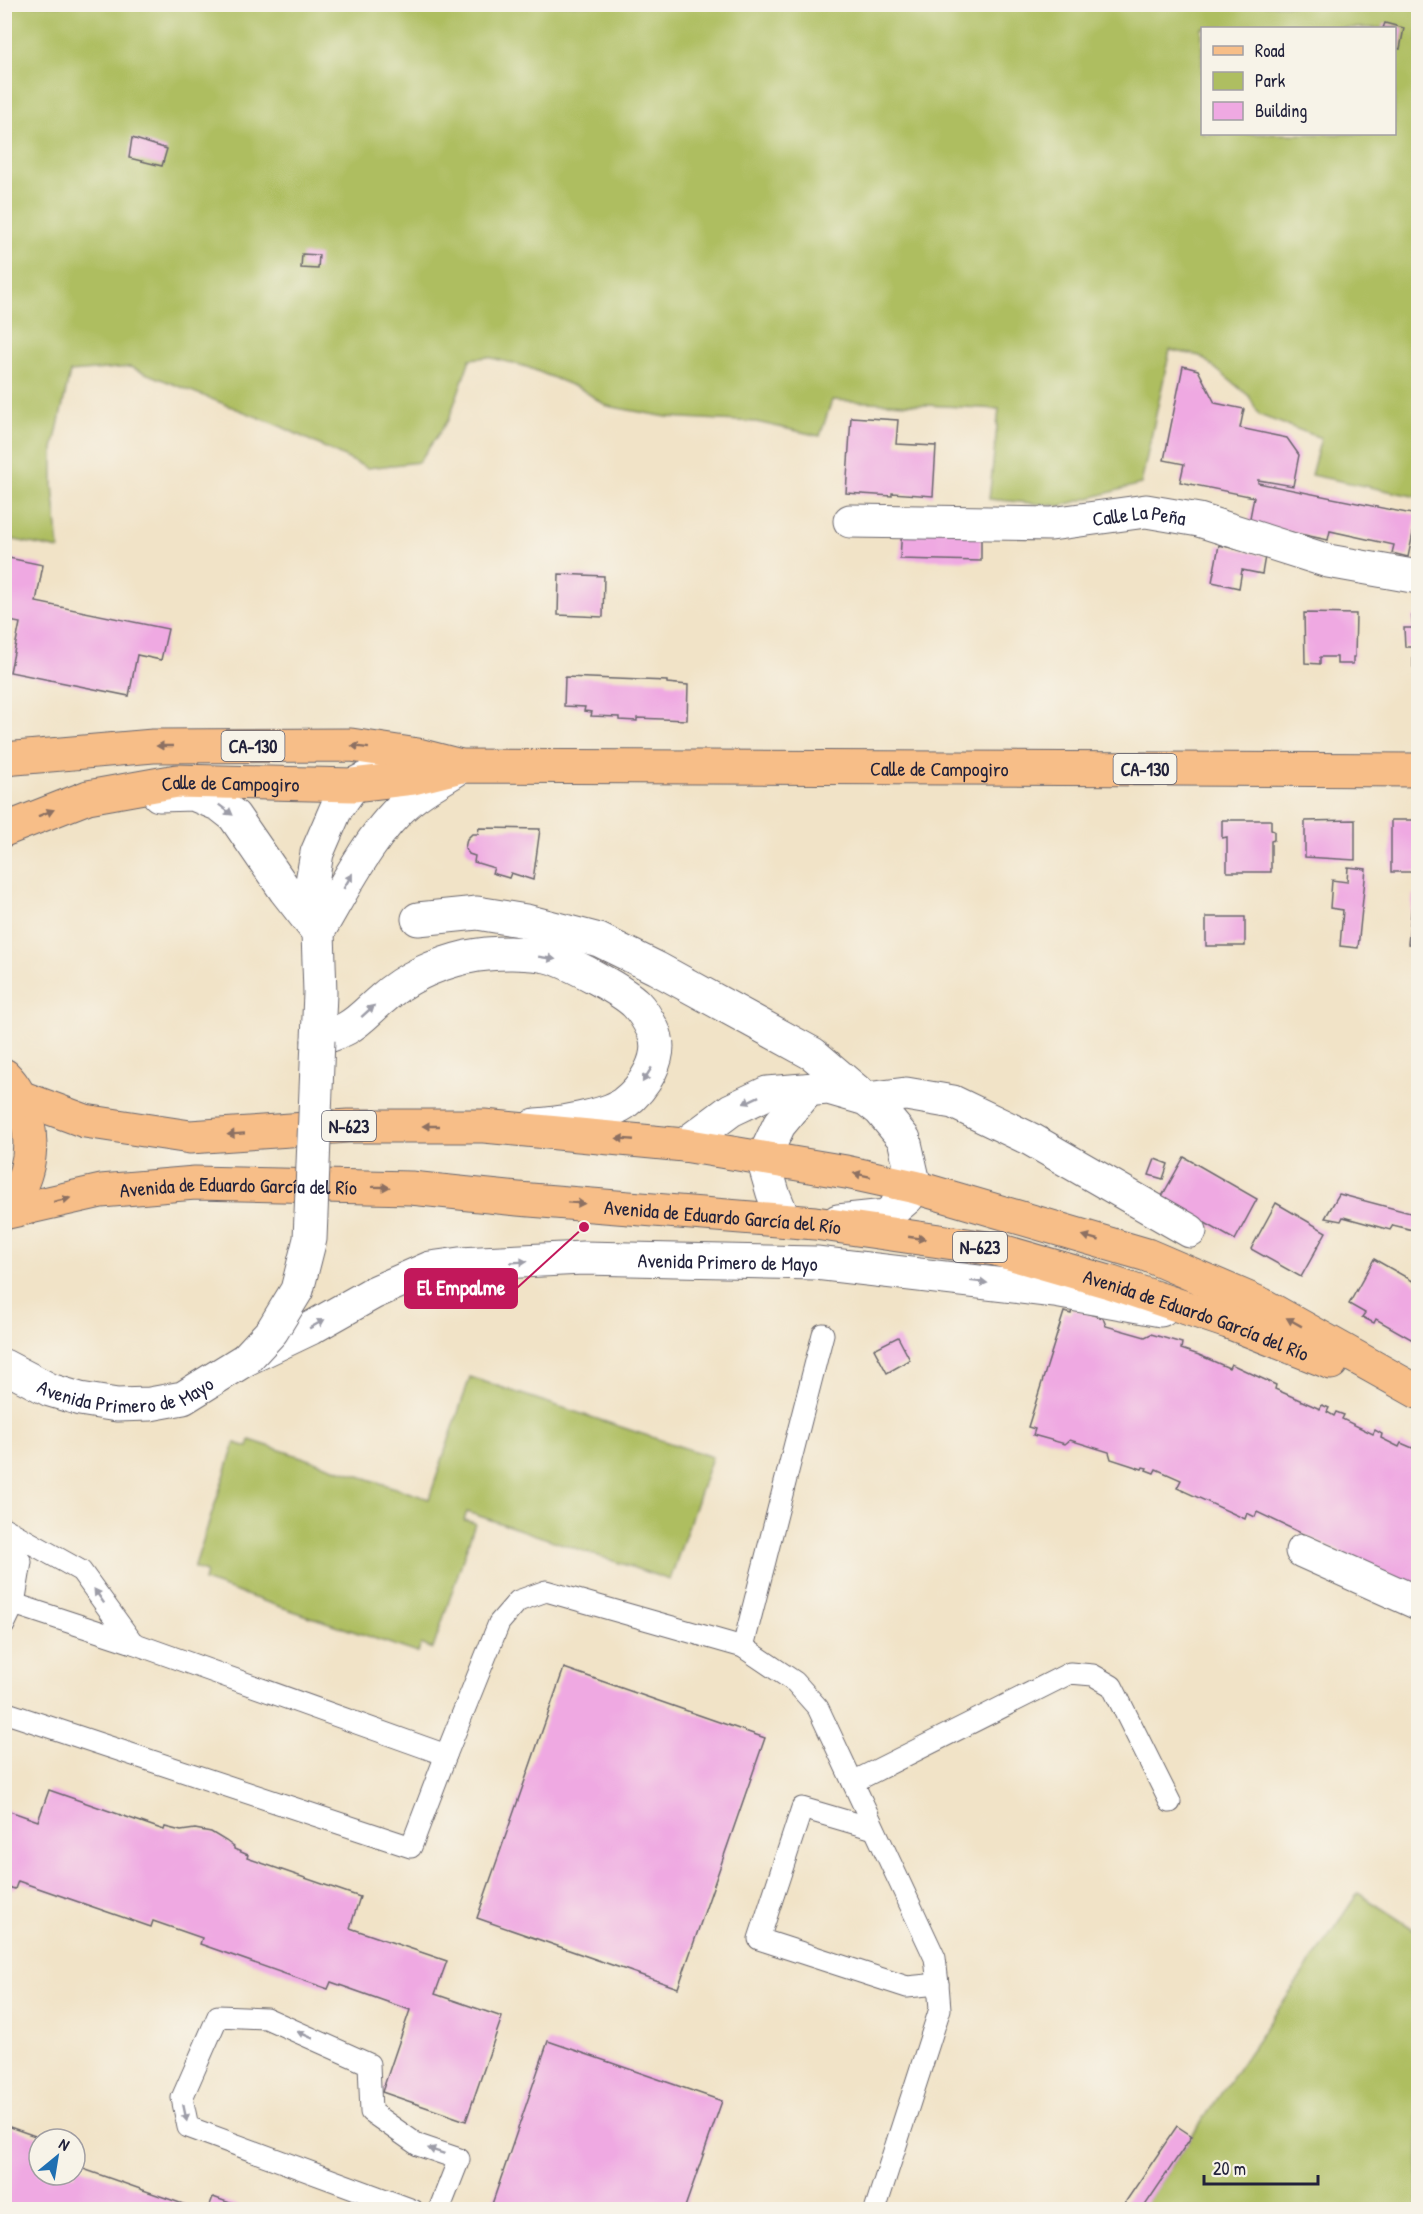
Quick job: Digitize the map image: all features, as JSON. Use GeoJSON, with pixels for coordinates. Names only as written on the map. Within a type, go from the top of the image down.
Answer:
{"type":"FeatureCollection","features":[{"type":"Feature","properties":{"kind":"main road","name":"Calle de Campogiro"},"geometry":{"type":"LineString","coordinates":[[4,759],[153,746],[351,745],[418,754],[461,766]]}},
{"type":"Feature","properties":{"kind":"main road","name":"Calle de Campogiro"},"geometry":{"type":"LineString","coordinates":[[4,830],[88,797],[177,782],[353,784],[414,778],[461,766],[1419,770]]}},
{"type":"Feature","properties":{"kind":"main road","name":"Avenida de Eduardo García del Río"},"geometry":{"type":"LineString","coordinates":[[12,1086],[85,1121],[190,1137],[348,1126],[484,1126],[684,1145],[846,1172],[915,1187],[1147,1255],[1261,1304],[1419,1392]]}},
{"type":"Feature","properties":{"kind":"main road","name":"N-623"},"geometry":{"type":"LineString","coordinates":[[4,1212],[18,1192],[27,1171],[29,1149],[28,1131],[12,1086]]}},
{"type":"Feature","properties":{"kind":"main road","name":"Avenida de Eduardo García del Río"},"geometry":{"type":"LineString","coordinates":[[4,1212],[101,1191],[195,1183],[411,1188],[800,1222],[995,1249],[1109,1282],[1228,1322],[1419,1398]]}},
{"type":"Feature","properties":{"kind":"street","name":"Calle La Peña"},"geometry":{"type":"LineString","coordinates":[[850,521],[1050,524],[1146,511],[1199,520],[1328,561],[1419,578]]}},
{"type":"Feature","properties":{"kind":"street"},"geometry":{"type":"LineString","coordinates":[[353,784],[418,754]]}},
{"type":"Feature","properties":{"kind":"street"},"geometry":{"type":"LineString","coordinates":[[88,797],[192,794],[220,805],[234,816],[285,891],[318,932],[355,869],[390,819],[411,800],[461,766]]}},
{"type":"Feature","properties":{"kind":"street","name":"Avenida Primero de Mayo"},"geometry":{"type":"LineString","coordinates":[[246,1359],[272,1331],[297,1290],[309,1239],[320,993],[318,932],[309,893],[316,853],[336,809],[353,784]]}},
{"type":"Feature","properties":{"kind":"street"},"geometry":{"type":"LineString","coordinates":[[418,919],[477,913],[526,921],[598,940],[656,968],[813,1054],[880,1110],[904,1138],[915,1187],[907,1198],[886,1216],[800,1222],[772,1193],[763,1159],[778,1125],[808,1090]]}},
{"type":"Feature","properties":{"kind":"street"},"geometry":{"type":"LineString","coordinates":[[318,1040],[348,1028],[408,980],[438,966],[467,957],[509,952],[556,959],[601,981],[636,1004],[654,1032],[658,1054],[647,1078],[622,1104],[592,1116],[552,1125],[484,1126]]}},
{"type":"Feature","properties":{"kind":"street"},"geometry":{"type":"LineString","coordinates":[[684,1145],[731,1110],[767,1093],[828,1088],[866,1099],[906,1094],[953,1102],[1032,1140],[1190,1231]]}},
{"type":"Feature","properties":{"kind":"street","name":"Avenida Primero de Mayo"},"geometry":{"type":"LineString","coordinates":[[4,1366],[50,1390],[80,1399],[117,1405],[183,1398],[246,1359],[311,1328],[373,1293],[430,1268],[459,1264],[583,1258],[816,1263],[1055,1291],[1228,1322]]}},
{"type":"Feature","properties":{"kind":"street"},"geometry":{"type":"LineString","coordinates":[[1302,1551],[1419,1603]]}},
{"type":"Feature","properties":{"kind":"lane"},"geometry":{"type":"LineString","coordinates":[[743,1647],[823,1334]]}},
{"type":"Feature","properties":{"kind":"lane"},"geometry":{"type":"LineString","coordinates":[[4,1528],[81,1571],[133,1643]]}},
{"type":"Feature","properties":{"kind":"lane"},"geometry":{"type":"LineString","coordinates":[[4,1542],[21,1562],[14,1604],[4,1625]]}},
{"type":"Feature","properties":{"kind":"lane"},"geometry":{"type":"LineString","coordinates":[[4,1712],[411,1847],[499,1623],[518,1601],[546,1591],[743,1647],[795,1682],[818,1708],[934,1958],[940,2009],[875,2210]]}},
{"type":"Feature","properties":{"kind":"lane"},"geometry":{"type":"LineString","coordinates":[[14,1604],[133,1643],[446,1755]]}},
{"type":"Feature","properties":{"kind":"lane"},"geometry":{"type":"LineString","coordinates":[[853,1782],[1070,1673],[1093,1675],[1112,1686],[1170,1802]]}},
{"type":"Feature","properties":{"kind":"lane"},"geometry":{"type":"LineString","coordinates":[[874,1829],[802,1808],[759,1939],[907,1987],[938,1984]]}},
{"type":"Feature","properties":{"kind":"lane"},"geometry":{"type":"LineString","coordinates":[[413,2210],[188,2127],[182,2098],[218,2016],[266,2018],[369,2064],[371,2112],[418,2145],[459,2159],[438,2210]]}},
{"type":"Feature","properties":{"kind":"green space"},"geometry":{"type":"Polygon","coordinates":[[[4,5],[1418,5],[1418,497],[1311,475],[1321,438],[1259,415],[1249,396],[1200,356],[1170,350],[1141,484],[1060,506],[989,499],[999,409],[832,400],[820,436],[756,422],[667,417],[607,406],[581,389],[527,367],[488,357],[470,359],[449,419],[419,462],[367,468],[280,426],[130,367],[70,372],[53,449],[53,485],[59,549],[5,538],[4,5]]]}},
{"type":"Feature","properties":{"kind":"green space"},"geometry":{"type":"Polygon","coordinates":[[[470,1377],[712,1457],[670,1580],[467,1512],[464,1520],[475,1523],[433,1649],[421,1644],[418,1653],[204,1581],[206,1572],[194,1568],[235,1443],[248,1447],[250,1440],[429,1499],[470,1377]]]}},
{"type":"Feature","properties":{"kind":"green space"},"geometry":{"type":"Polygon","coordinates":[[[1358,1893],[1418,1932],[1418,2209],[1142,2209],[1358,1893]]]}},
{"type":"Feature","properties":{"kind":"building"},"geometry":{"type":"Polygon","coordinates":[[[1385,23],[1404,28],[1400,49],[1396,48],[1396,27],[1383,27],[1385,23]]]}},
{"type":"Feature","properties":{"kind":"building"},"geometry":{"type":"Polygon","coordinates":[[[132,138],[167,149],[162,166],[129,158],[132,138]]]}},
{"type":"Feature","properties":{"kind":"building"},"geometry":{"type":"Polygon","coordinates":[[[302,254],[319,255],[318,269],[301,268],[302,254]]]}},
{"type":"Feature","properties":{"kind":"building"},"geometry":{"type":"Polygon","coordinates":[[[1183,366],[1198,370],[1215,403],[1244,409],[1240,428],[1287,438],[1299,455],[1293,486],[1258,480],[1258,483],[1417,515],[1408,557],[1392,553],[1394,545],[1330,531],[1328,540],[1249,523],[1254,497],[1180,482],[1184,464],[1164,460],[1183,366]]]}},
{"type":"Feature","properties":{"kind":"building"},"geometry":{"type":"Polygon","coordinates":[[[851,417],[898,420],[896,444],[936,446],[933,496],[846,493],[851,417]]]}},
{"type":"Feature","properties":{"kind":"building"},"geometry":{"type":"Polygon","coordinates":[[[902,527],[981,529],[981,561],[900,559],[902,527]]]}},
{"type":"Feature","properties":{"kind":"building"},"geometry":{"type":"Polygon","coordinates":[[[1219,545],[1265,556],[1262,574],[1242,570],[1239,588],[1212,582],[1219,545]]]}},
{"type":"Feature","properties":{"kind":"building"},"geometry":{"type":"Polygon","coordinates":[[[4,557],[43,565],[36,602],[168,629],[161,660],[137,655],[129,696],[10,672],[20,623],[4,620],[4,557]]]}},
{"type":"Feature","properties":{"kind":"building"},"geometry":{"type":"Polygon","coordinates":[[[559,574],[604,576],[603,617],[558,615],[559,574]]]}},
{"type":"Feature","properties":{"kind":"building"},"geometry":{"type":"Polygon","coordinates":[[[1304,613],[1356,614],[1353,664],[1337,664],[1337,657],[1320,657],[1320,664],[1305,663],[1304,613]]]}},
{"type":"Feature","properties":{"kind":"building"},"geometry":{"type":"Polygon","coordinates":[[[1412,616],[1418,616],[1418,667],[1413,667],[1413,647],[1405,647],[1404,628],[1413,628],[1412,616]]]}},
{"type":"Feature","properties":{"kind":"building"},"geometry":{"type":"Polygon","coordinates":[[[565,677],[667,681],[667,683],[688,685],[687,720],[637,718],[637,721],[619,720],[619,717],[591,716],[592,712],[584,711],[585,707],[564,706],[565,677]]]}},
{"type":"Feature","properties":{"kind":"building"},"geometry":{"type":"Polygon","coordinates":[[[1222,820],[1271,820],[1274,840],[1271,841],[1271,872],[1227,872],[1227,837],[1222,838],[1222,820]]]}},
{"type":"Feature","properties":{"kind":"building"},"geometry":{"type":"Polygon","coordinates":[[[1355,820],[1355,860],[1305,857],[1305,821],[1355,820]]]}},
{"type":"Feature","properties":{"kind":"building"},"geometry":{"type":"Polygon","coordinates":[[[1391,820],[1418,820],[1418,872],[1391,872],[1391,820]]]}},
{"type":"Feature","properties":{"kind":"building"},"geometry":{"type":"Polygon","coordinates":[[[479,828],[540,829],[533,880],[511,873],[509,878],[492,873],[494,868],[474,862],[475,856],[469,854],[465,848],[467,839],[472,834],[478,834],[479,828]]]}},
{"type":"Feature","properties":{"kind":"building"},"geometry":{"type":"Polygon","coordinates":[[[1348,867],[1366,869],[1358,948],[1340,946],[1343,910],[1330,908],[1332,880],[1347,882],[1348,867]]]}},
{"type":"Feature","properties":{"kind":"building"},"geometry":{"type":"Polygon","coordinates":[[[1413,894],[1418,895],[1418,945],[1408,944],[1413,894]]]}},
{"type":"Feature","properties":{"kind":"building"},"geometry":{"type":"Polygon","coordinates":[[[1206,917],[1245,917],[1245,946],[1206,946],[1206,917]]]}},
{"type":"Feature","properties":{"kind":"building"},"geometry":{"type":"Polygon","coordinates":[[[1184,1157],[1257,1199],[1235,1240],[1161,1198],[1184,1157]]]}},
{"type":"Feature","properties":{"kind":"building"},"geometry":{"type":"Polygon","coordinates":[[[1155,1159],[1168,1164],[1163,1179],[1149,1175],[1155,1159]]]}},
{"type":"Feature","properties":{"kind":"building"},"geometry":{"type":"Polygon","coordinates":[[[1339,1194],[1418,1215],[1417,1231],[1393,1225],[1390,1230],[1343,1217],[1341,1221],[1325,1218],[1339,1194]]]}},
{"type":"Feature","properties":{"kind":"building"},"geometry":{"type":"Polygon","coordinates":[[[1276,1203],[1326,1232],[1301,1277],[1251,1249],[1276,1203]]]}},
{"type":"Feature","properties":{"kind":"building"},"geometry":{"type":"Polygon","coordinates":[[[1374,1259],[1418,1284],[1418,1343],[1376,1319],[1374,1323],[1362,1317],[1365,1313],[1349,1304],[1374,1259]]]}},
{"type":"Feature","properties":{"kind":"building"},"geometry":{"type":"Polygon","coordinates":[[[1072,1309],[1103,1318],[1106,1326],[1145,1337],[1151,1334],[1182,1343],[1181,1349],[1229,1368],[1231,1364],[1276,1385],[1275,1389],[1320,1409],[1322,1405],[1329,1408],[1327,1412],[1334,1416],[1336,1412],[1344,1415],[1342,1419],[1373,1434],[1375,1430],[1382,1434],[1381,1438],[1399,1447],[1401,1443],[1415,1449],[1414,1453],[1418,1456],[1418,1589],[1257,1512],[1255,1517],[1247,1513],[1245,1519],[1177,1488],[1181,1480],[1156,1469],[1154,1473],[1146,1470],[1147,1468],[1142,1469],[1111,1459],[1109,1452],[1070,1440],[1065,1444],[1033,1435],[1035,1429],[1028,1427],[1064,1312],[1071,1314],[1072,1309]]]}},
{"type":"Feature","properties":{"kind":"building"},"geometry":{"type":"Polygon","coordinates":[[[898,1337],[910,1360],[887,1373],[874,1349],[898,1337]]]}},
{"type":"Feature","properties":{"kind":"building"},"geometry":{"type":"Polygon","coordinates":[[[564,1668],[765,1738],[678,1988],[477,1918],[564,1668]]]}},
{"type":"Feature","properties":{"kind":"building"},"geometry":{"type":"Polygon","coordinates":[[[49,1790],[164,1830],[165,1827],[181,1831],[195,1829],[211,1832],[234,1849],[248,1855],[247,1858],[360,1897],[350,1928],[447,1961],[435,1994],[502,2017],[466,2121],[382,2092],[410,2010],[331,1982],[328,1989],[200,1944],[202,1938],[153,1921],[151,1927],[18,1881],[15,1889],[4,1886],[4,1809],[38,1821],[49,1790]]]}},
{"type":"Feature","properties":{"kind":"building"},"geometry":{"type":"Polygon","coordinates":[[[548,2041],[722,2101],[684,2210],[490,2210],[548,2041]]]}},
{"type":"Feature","properties":{"kind":"building"},"geometry":{"type":"Polygon","coordinates":[[[4,2125],[27,2133],[27,2187],[87,2187],[87,2170],[200,2210],[4,2210],[4,2125]]]}},
{"type":"Feature","properties":{"kind":"building"},"geometry":{"type":"Polygon","coordinates":[[[1177,2126],[1192,2136],[1142,2210],[1120,2210],[1177,2126]]]}},
{"type":"Feature","properties":{"kind":"building"},"geometry":{"type":"Polygon","coordinates":[[[213,2197],[247,2209],[247,2210],[208,2210],[213,2197]]]}},
{"type":"Feature","properties":{"kind":"place","name":"El Empalme"},"geometry":{"type":"Point","coordinates":[584,1227]}}]}
